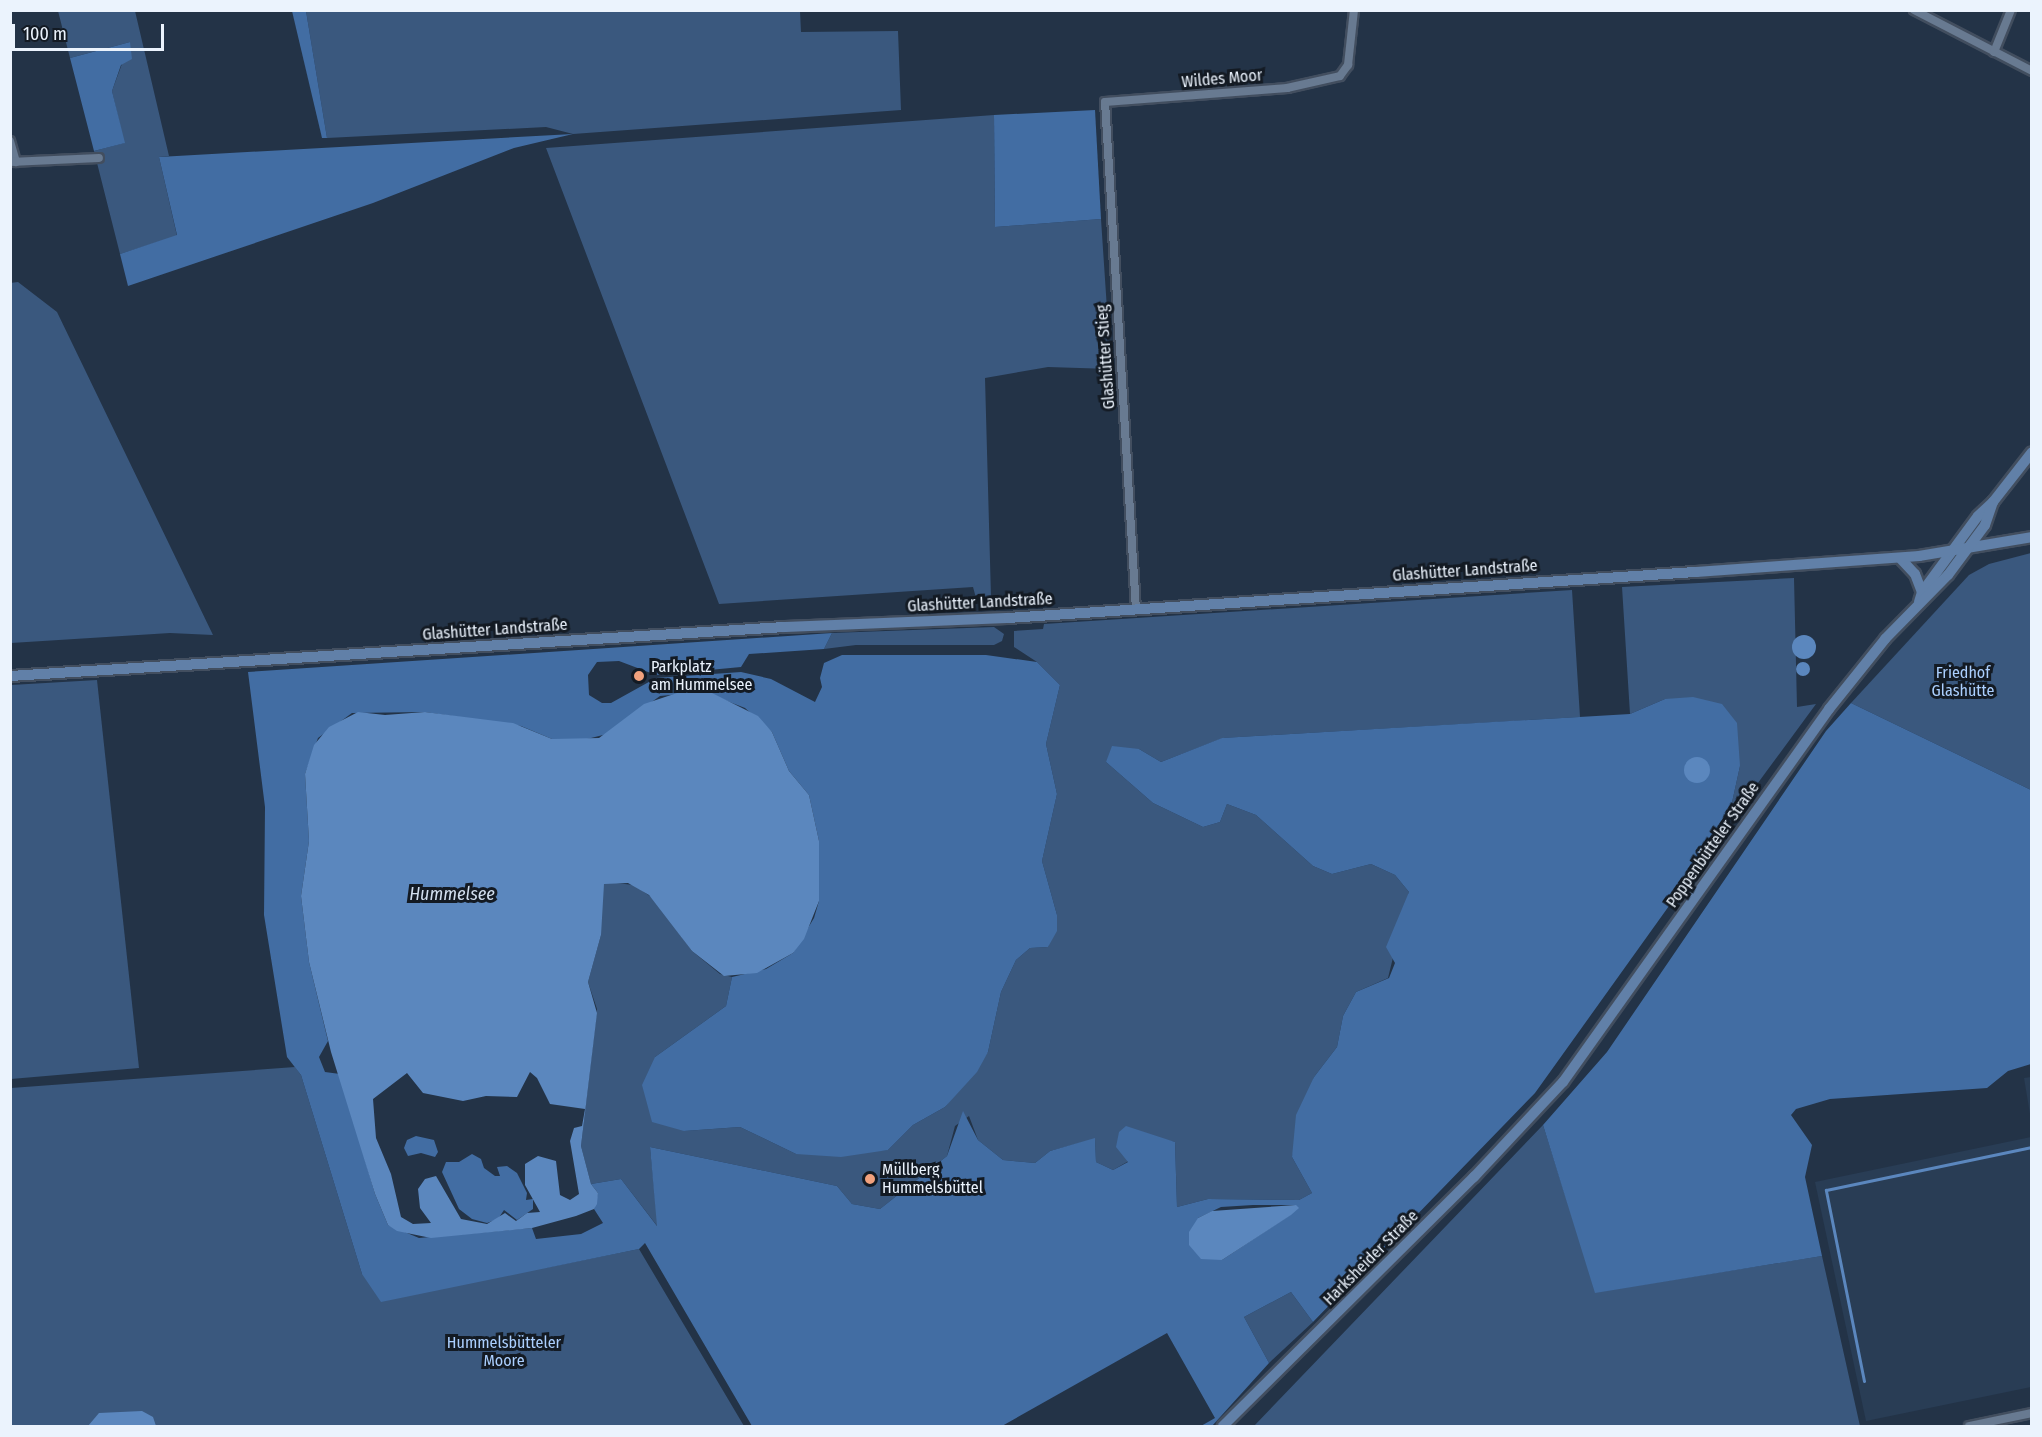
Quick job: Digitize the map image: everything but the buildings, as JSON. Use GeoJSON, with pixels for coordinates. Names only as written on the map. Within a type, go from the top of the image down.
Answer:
{"type":"FeatureCollection","features":[{"type":"Feature","properties":{"kind":"street","name":"Wildes Moor"},"geometry":{"type":"LineString","coordinates":[[1105,102],[1287,88],[1340,76],[1348,65],[1354,10]]}},
{"type":"Feature","properties":{"kind":"street"},"geometry":{"type":"LineString","coordinates":[[1914,10],[2031,71]]}},
{"type":"Feature","properties":{"kind":"street"},"geometry":{"type":"LineString","coordinates":[[1994,52],[2011,10]]}},
{"type":"Feature","properties":{"kind":"street","name":"Glashütter Stieg"},"geometry":{"type":"LineString","coordinates":[[1105,102],[1136,610]]}},
{"type":"Feature","properties":{"kind":"street"},"geometry":{"type":"LineString","coordinates":[[10,141],[13,162],[99,158]]}},
{"type":"Feature","properties":{"kind":"street","name":"Poppenbütteler Straße"},"geometry":{"type":"LineString","coordinates":[[1538,1110],[1575,1068],[1861,665],[1920,597],[1978,516],[1993,502],[2031,452]]}},
{"type":"Feature","properties":{"kind":"street","name":"Poppenbütteler Straße"},"geometry":{"type":"LineString","coordinates":[[1920,597],[1930,597],[1966,551],[1984,525],[1993,502]]}},
{"type":"Feature","properties":{"kind":"street","name":"Glashütter Landstraße"},"geometry":{"type":"LineString","coordinates":[[10,676],[760,628],[1136,610],[1900,558],[1966,551],[2031,537]]}},
{"type":"Feature","properties":{"kind":"street"},"geometry":{"type":"LineString","coordinates":[[1900,558],[1915,574],[1920,597]]}},
{"type":"Feature","properties":{"kind":"street","name":"Harksheider Straße"},"geometry":{"type":"LineString","coordinates":[[1223,1426],[1538,1110]]}},
{"type":"Feature","properties":{"kind":"street"},"geometry":{"type":"LineString","coordinates":[[1969,1426],[2031,1413]]}},
{"type":"Feature","properties":{"kind":"shaded area"},"geometry":{"type":"Polygon","coordinates":[[[292,11],[306,11],[327,138],[322,138],[292,11]]]}},
{"type":"Feature","properties":{"kind":"shaded area"},"geometry":{"type":"Polygon","coordinates":[[[130,42],[132,59],[121,65],[112,91],[125,143],[94,151],[70,58],[130,42]]]}},
{"type":"Feature","properties":{"kind":"shaded area"},"geometry":{"type":"Polygon","coordinates":[[[1095,110],[1101,219],[995,227],[994,115],[1095,110]]]}},
{"type":"Feature","properties":{"kind":"shaded area"},"geometry":{"type":"Polygon","coordinates":[[[573,134],[514,148],[373,203],[128,286],[120,254],[177,235],[159,157],[573,134]]]}},
{"type":"Feature","properties":{"kind":"shaded area"},"geometry":{"type":"Polygon","coordinates":[[[832,633],[824,649],[749,654],[741,667],[656,675],[619,661],[597,662],[588,675],[589,695],[602,703],[611,703],[656,678],[741,672],[771,679],[815,702],[822,687],[820,678],[824,663],[842,655],[986,655],[1037,662],[1060,685],[1046,744],[1057,794],[1042,861],[1057,915],[1057,931],[1048,947],[1030,948],[1016,960],[1001,992],[988,1052],[977,1072],[945,1107],[913,1125],[888,1150],[841,1157],[796,1154],[740,1127],[684,1131],[652,1122],[642,1085],[655,1057],[726,1006],[732,977],[766,969],[793,953],[814,918],[819,901],[819,841],[809,795],[789,771],[772,732],[745,708],[704,692],[660,696],[607,734],[583,740],[552,739],[521,726],[425,712],[352,713],[318,738],[305,774],[309,841],[301,896],[309,962],[328,1041],[319,1057],[325,1072],[340,1074],[375,1194],[388,1225],[419,1238],[532,1228],[536,1239],[581,1234],[603,1223],[594,1209],[598,1193],[591,1184],[621,1179],[657,1226],[650,1147],[837,1186],[852,1204],[880,1209],[947,1156],[963,1111],[978,1140],[1003,1160],[1035,1163],[1050,1151],[1095,1138],[1096,1162],[1113,1170],[1128,1162],[1116,1147],[1119,1132],[1126,1126],[1175,1142],[1177,1207],[1208,1199],[1299,1200],[1312,1193],[1292,1157],[1296,1115],[1314,1077],[1337,1047],[1343,1016],[1356,992],[1389,978],[1395,963],[1386,947],[1409,892],[1395,875],[1371,864],[1332,874],[1313,866],[1256,815],[1227,804],[1220,822],[1203,827],[1153,803],[1106,762],[1112,746],[1139,749],[1161,762],[1222,738],[1630,714],[1665,699],[1693,697],[1722,704],[1737,723],[1740,766],[1727,825],[1535,1093],[1313,1322],[1291,1292],[1244,1317],[1269,1363],[1212,1426],[1201,1426],[1215,1418],[1167,1333],[1002,1426],[752,1426],[645,1243],[639,1249],[381,1302],[362,1274],[301,1075],[287,1057],[264,915],[265,807],[248,672],[832,633]],[[1296,1205],[1221,1207],[1198,1218],[1222,1260],[1290,1215],[1296,1205]]]}},
{"type":"Feature","properties":{"kind":"shaded area"},"geometry":{"type":"Polygon","coordinates":[[[1851,703],[2031,790],[2031,1064],[2008,1071],[1987,1088],[1830,1099],[1796,1109],[1791,1115],[1812,1145],[1805,1177],[1822,1256],[1595,1293],[1543,1125],[1607,1052],[1826,731],[1851,703]]]}},
{"type":"Feature","properties":{"kind":"shaded area"},"geometry":{"type":"Polygon","coordinates":[[[2032,1077],[2031,1120],[2024,1078],[2032,1077]]]}},
{"type":"Feature","properties":{"kind":"shaded area"},"geometry":{"type":"Polygon","coordinates":[[[416,1136],[434,1140],[438,1152],[435,1157],[421,1153],[408,1156],[404,1148],[407,1140],[416,1136]]]}},
{"type":"Feature","properties":{"kind":"shaded area"},"geometry":{"type":"Polygon","coordinates":[[[2031,1137],[2031,1387],[1866,1421],[1815,1182],[2031,1137]]]}},
{"type":"Feature","properties":{"kind":"shaded area"},"geometry":{"type":"Polygon","coordinates":[[[472,1154],[481,1159],[484,1168],[495,1176],[500,1176],[497,1167],[507,1166],[517,1173],[527,1193],[526,1200],[533,1199],[533,1209],[517,1220],[504,1210],[498,1219],[487,1223],[472,1219],[459,1209],[442,1172],[446,1162],[459,1162],[472,1154]]]}},
{"type":"Feature","properties":{"kind":"green space"},"geometry":{"type":"Polygon","coordinates":[[[58,11],[135,11],[169,156],[159,157],[177,236],[120,254],[94,151],[124,143],[112,91],[130,42],[70,58],[58,11]]]}},
{"type":"Feature","properties":{"kind":"green space"},"geometry":{"type":"Polygon","coordinates":[[[306,11],[800,11],[801,32],[898,31],[901,110],[573,134],[546,127],[327,138],[306,11]]]}},
{"type":"Feature","properties":{"kind":"green space"},"geometry":{"type":"Polygon","coordinates":[[[994,115],[995,227],[1101,219],[1111,369],[1048,367],[985,378],[991,597],[976,598],[973,587],[719,604],[546,148],[994,115]]]}},
{"type":"Feature","properties":{"kind":"green space"},"geometry":{"type":"Polygon","coordinates":[[[18,282],[57,312],[213,635],[170,633],[11,643],[10,283],[18,282]]]}},
{"type":"Feature","properties":{"kind":"green space","name":"Friedhof Glashütte"},"geometry":{"type":"Polygon","coordinates":[[[2031,553],[2031,790],[1851,703],[1969,575],[1989,564],[2031,553]]]}},
{"type":"Feature","properties":{"kind":"green space"},"geometry":{"type":"Polygon","coordinates":[[[1794,578],[1797,707],[1816,704],[1727,825],[1740,766],[1665,699],[1630,714],[1622,587],[1794,578]]]}},
{"type":"Feature","properties":{"kind":"green space"},"geometry":{"type":"Polygon","coordinates":[[[1572,590],[1580,717],[1223,738],[1161,762],[1139,749],[1106,762],[1153,803],[1203,827],[1220,822],[1227,804],[1256,815],[1313,866],[1332,874],[1371,864],[1395,875],[1409,892],[1388,978],[1356,992],[1343,1016],[1337,1047],[1314,1077],[1292,1157],[1312,1193],[1299,1200],[1208,1199],[1177,1207],[1175,1142],[1165,1140],[1113,1170],[1096,1162],[1095,1139],[1050,1151],[1035,1163],[1003,1160],[978,1140],[969,1116],[955,1126],[947,1156],[880,1209],[852,1204],[837,1186],[650,1147],[658,1227],[621,1179],[591,1184],[581,1146],[597,1009],[588,982],[601,935],[601,886],[607,882],[634,885],[654,899],[692,951],[720,974],[732,977],[726,1006],[655,1057],[684,1131],[740,1127],[796,1154],[888,1150],[913,1125],[945,1107],[988,1052],[1001,992],[1016,960],[1030,948],[1048,947],[1057,915],[1042,861],[1057,794],[1046,744],[1060,685],[1037,662],[1014,647],[1014,631],[1043,629],[1044,624],[1572,590]]]}},
{"type":"Feature","properties":{"kind":"green space"},"geometry":{"type":"Polygon","coordinates":[[[994,627],[1004,634],[1002,641],[994,645],[856,645],[824,649],[832,633],[994,627]]]}},
{"type":"Feature","properties":{"kind":"green space"},"geometry":{"type":"Polygon","coordinates":[[[97,680],[139,1068],[11,1079],[11,685],[97,680]]]}},
{"type":"Feature","properties":{"kind":"green space","name":"Hummelsbütteler Moore"},"geometry":{"type":"Polygon","coordinates":[[[295,1067],[301,1075],[362,1274],[544,1268],[639,1249],[744,1426],[11,1426],[11,1088],[295,1067]]]}},
{"type":"Feature","properties":{"kind":"green space"},"geometry":{"type":"Polygon","coordinates":[[[1543,1125],[1596,1292],[1822,1256],[1860,1426],[1254,1426],[1543,1125]]]}},
{"type":"Feature","properties":{"kind":"green space"},"geometry":{"type":"Polygon","coordinates":[[[1291,1292],[1313,1322],[1269,1363],[1244,1317],[1291,1292]]]}},
{"type":"Feature","properties":{"kind":"water"},"geometry":{"type":"Polygon","coordinates":[[[1804,635],[1813,638],[1816,647],[1813,656],[1804,659],[1795,656],[1792,647],[1795,638],[1804,635]]]}},
{"type":"Feature","properties":{"kind":"water"},"geometry":{"type":"Polygon","coordinates":[[[1803,662],[1808,664],[1810,669],[1808,674],[1803,676],[1798,674],[1796,669],[1798,664],[1803,662]]]}},
{"type":"Feature","properties":{"kind":"water","name":"Hummelsee"},"geometry":{"type":"Polygon","coordinates":[[[680,692],[712,693],[758,716],[772,732],[789,771],[809,795],[819,841],[819,901],[804,939],[793,953],[757,973],[724,976],[692,951],[649,895],[628,883],[604,884],[601,935],[588,982],[597,1013],[581,1146],[591,1184],[598,1193],[597,1204],[594,1209],[576,1216],[532,1228],[431,1238],[397,1231],[388,1225],[375,1194],[331,1052],[309,962],[301,896],[309,841],[305,774],[314,745],[329,727],[358,712],[385,715],[425,712],[513,723],[552,739],[599,738],[644,704],[680,692]],[[530,1072],[517,1097],[486,1096],[463,1101],[423,1093],[407,1073],[373,1099],[376,1138],[391,1174],[401,1217],[413,1224],[431,1223],[420,1208],[418,1189],[425,1179],[436,1176],[461,1219],[487,1224],[505,1213],[516,1221],[527,1213],[540,1212],[525,1185],[525,1164],[538,1156],[556,1161],[560,1195],[570,1200],[579,1194],[570,1141],[574,1128],[582,1126],[585,1109],[550,1104],[537,1078],[530,1072]]]}},
{"type":"Feature","properties":{"kind":"water"},"geometry":{"type":"Polygon","coordinates":[[[1697,757],[1706,761],[1710,770],[1706,779],[1697,783],[1688,779],[1684,770],[1688,761],[1697,757]]]}},
{"type":"Feature","properties":{"kind":"water"},"geometry":{"type":"Polygon","coordinates":[[[1296,1205],[1299,1208],[1291,1215],[1222,1260],[1201,1259],[1189,1245],[1189,1232],[1198,1218],[1212,1211],[1296,1205]]]}},
{"type":"Feature","properties":{"kind":"water"},"geometry":{"type":"Polygon","coordinates":[[[142,1411],[153,1417],[156,1426],[88,1426],[99,1413],[142,1411]]]}},
{"type":"Feature","properties":{"kind":"waterway"},"geometry":{"type":"LineString","coordinates":[[1864,1381],[1826,1190],[2032,1147]]}},
{"type":"Feature","properties":{"kind":"place","name":"Parkplatz am Hummelsee"},"geometry":{"type":"Point","coordinates":[639,676]}},
{"type":"Feature","properties":{"kind":"place","name":"Müllberg Hummelsbüttel"},"geometry":{"type":"Point","coordinates":[870,1179]}}]}
